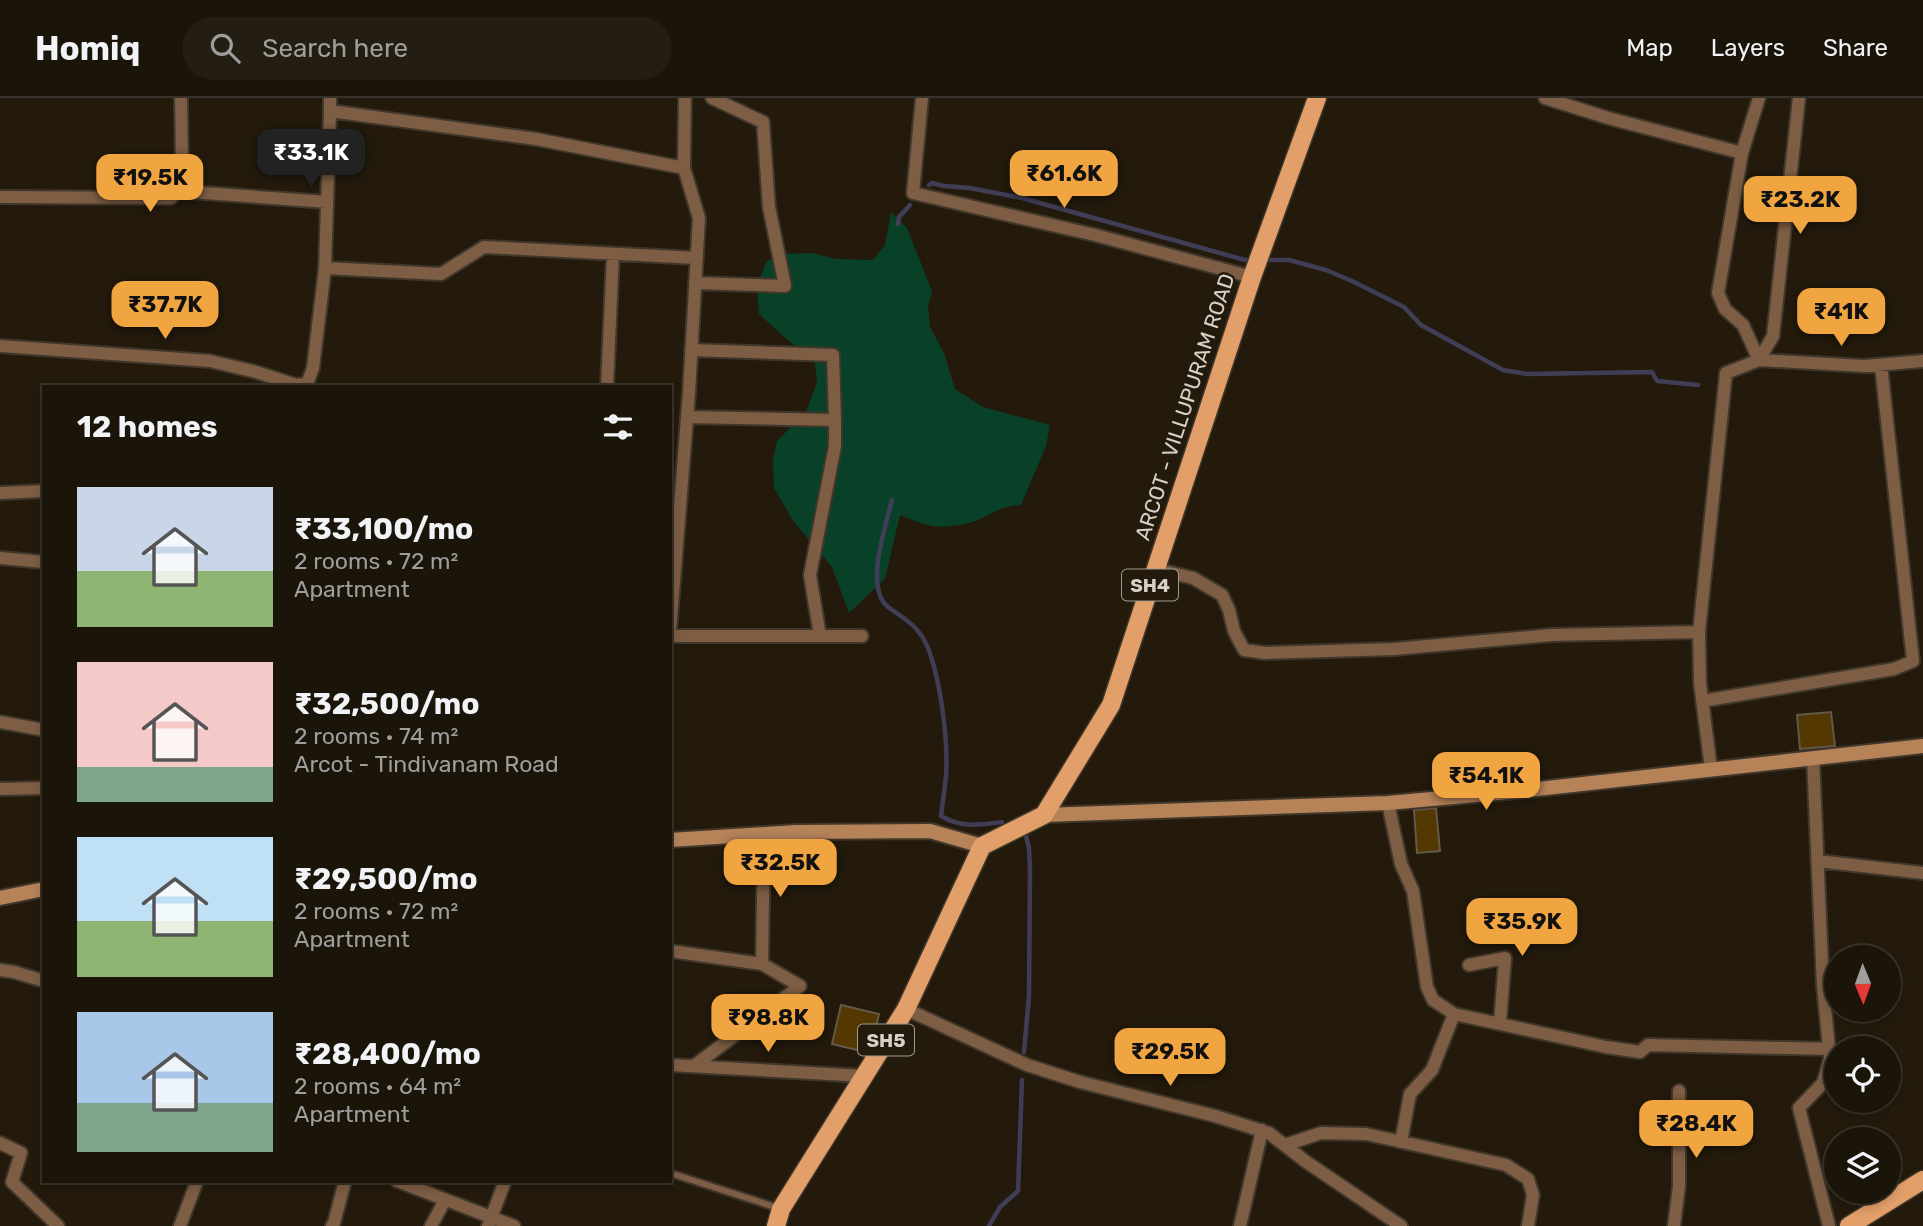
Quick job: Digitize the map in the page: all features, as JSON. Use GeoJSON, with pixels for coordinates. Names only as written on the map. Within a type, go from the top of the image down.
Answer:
{"type":"FeatureCollection","features":[{"type":"Feature","properties":{"kind":"main road","name":"ARCOT - VILLUPURAM ROAD"},"geometry":{"type":"LineString","coordinates":[[1044,815],[1111,705],[1252,276],[1317,98]]}},
{"type":"Feature","properties":{"kind":"main road"},"geometry":{"type":"LineString","coordinates":[[672,840],[796,832],[930,831],[982,846],[1044,815],[1388,803],[1923,746]]}},
{"type":"Feature","properties":{"kind":"main road","name":"SH5"},"geometry":{"type":"LineString","coordinates":[[779,1218],[906,1009],[982,846]]}},
{"type":"Feature","properties":{"kind":"main road"},"geometry":{"type":"LineString","coordinates":[[0,898],[42,888]]}},
{"type":"Feature","properties":{"kind":"main road"},"geometry":{"type":"LineString","coordinates":[[1849,1226],[1923,1180]]}},
{"type":"Feature","properties":{"kind":"street"},"geometry":{"type":"LineString","coordinates":[[0,197],[171,198],[177,191],[182,164],[181,98]]}},
{"type":"Feature","properties":{"kind":"street"},"geometry":{"type":"LineString","coordinates":[[672,580],[687,417],[699,218],[684,168],[685,98]]}},
{"type":"Feature","properties":{"kind":"street"},"geometry":{"type":"LineString","coordinates":[[695,283],[785,286],[769,207],[763,122],[712,98]]}},
{"type":"Feature","properties":{"kind":"street"},"geometry":{"type":"LineString","coordinates":[[922,98],[913,193],[1095,234],[1252,276]]}},
{"type":"Feature","properties":{"kind":"street"},"geometry":{"type":"LineString","coordinates":[[1545,98],[1608,118],[1742,153]]}},
{"type":"Feature","properties":{"kind":"street"},"geometry":{"type":"LineString","coordinates":[[1759,98],[1742,153],[1718,293],[1725,309],[1743,325],[1759,360]]}},
{"type":"Feature","properties":{"kind":"street"},"geometry":{"type":"LineString","coordinates":[[1759,360],[1773,337],[1799,98]]}},
{"type":"Feature","properties":{"kind":"street"},"geometry":{"type":"LineString","coordinates":[[302,385],[307,384],[313,369],[325,268],[330,104],[536,139],[684,168]]}},
{"type":"Feature","properties":{"kind":"street"},"geometry":{"type":"LineString","coordinates":[[177,191],[327,202]]}},
{"type":"Feature","properties":{"kind":"street"},"geometry":{"type":"LineString","coordinates":[[325,268],[441,274],[484,247],[697,258]]}},
{"type":"Feature","properties":{"kind":"street"},"geometry":{"type":"LineString","coordinates":[[607,385],[613,254]]}},
{"type":"Feature","properties":{"kind":"street"},"geometry":{"type":"LineString","coordinates":[[0,346],[210,361],[256,372],[293,385]]}},
{"type":"Feature","properties":{"kind":"street"},"geometry":{"type":"LineString","coordinates":[[691,350],[833,355],[835,446],[810,575],[820,636]]}},
{"type":"Feature","properties":{"kind":"street"},"geometry":{"type":"LineString","coordinates":[[1711,769],[1700,683],[1699,632],[1726,373],[1759,360],[1864,366],[1923,361]]}},
{"type":"Feature","properties":{"kind":"street"},"geometry":{"type":"LineString","coordinates":[[1702,701],[1894,669],[1913,661],[1881,365]]}},
{"type":"Feature","properties":{"kind":"street"},"geometry":{"type":"LineString","coordinates":[[687,417],[835,419]]}},
{"type":"Feature","properties":{"kind":"street"},"geometry":{"type":"LineString","coordinates":[[0,492],[42,491]]}},
{"type":"Feature","properties":{"kind":"street"},"geometry":{"type":"LineString","coordinates":[[0,558],[42,562]]}},
{"type":"Feature","properties":{"kind":"street"},"geometry":{"type":"LineString","coordinates":[[1155,569],[1193,578],[1222,595],[1234,631],[1244,650],[1265,653],[1394,649],[1551,635],[1699,632]]}},
{"type":"Feature","properties":{"kind":"street"},"geometry":{"type":"LineString","coordinates":[[672,636],[862,636]]}},
{"type":"Feature","properties":{"kind":"street"},"geometry":{"type":"LineString","coordinates":[[0,722],[42,730]]}},
{"type":"Feature","properties":{"kind":"street"},"geometry":{"type":"LineString","coordinates":[[1813,758],[1823,986],[1829,1036]]}},
{"type":"Feature","properties":{"kind":"street"},"geometry":{"type":"LineString","coordinates":[[0,789],[42,788]]}},
{"type":"Feature","properties":{"kind":"street"},"geometry":{"type":"LineString","coordinates":[[1388,803],[1401,864],[1413,891],[1427,987],[1433,1000],[1454,1014],[1640,1052],[1648,1045],[1824,1049]]}},
{"type":"Feature","properties":{"kind":"street"},"geometry":{"type":"LineString","coordinates":[[762,964],[764,834]]}},
{"type":"Feature","properties":{"kind":"street"},"geometry":{"type":"LineString","coordinates":[[1818,861],[1923,873]]}},
{"type":"Feature","properties":{"kind":"street"},"geometry":{"type":"LineString","coordinates":[[672,951],[762,964],[800,986],[694,1066]]}},
{"type":"Feature","properties":{"kind":"street"},"geometry":{"type":"LineString","coordinates":[[1469,965],[1505,958],[1500,1023]]}},
{"type":"Feature","properties":{"kind":"street"},"geometry":{"type":"LineString","coordinates":[[0,970],[42,980]]}},
{"type":"Feature","properties":{"kind":"street"},"geometry":{"type":"LineString","coordinates":[[906,1009],[1027,1066],[1269,1133],[1401,1226]]}},
{"type":"Feature","properties":{"kind":"street"},"geometry":{"type":"LineString","coordinates":[[1401,1142],[1410,1094],[1432,1070],[1454,1014]]}},
{"type":"Feature","properties":{"kind":"street"},"geometry":{"type":"LineString","coordinates":[[672,1065],[864,1076]]}},
{"type":"Feature","properties":{"kind":"street"},"geometry":{"type":"LineString","coordinates":[[1824,1077],[1822,1083],[1799,1108],[1829,1226]]}},
{"type":"Feature","properties":{"kind":"street"},"geometry":{"type":"LineString","coordinates":[[1674,1226],[1679,1186],[1679,1091]]}},
{"type":"Feature","properties":{"kind":"street"},"geometry":{"type":"LineString","coordinates":[[1240,1226],[1262,1130]]}},
{"type":"Feature","properties":{"kind":"street"},"geometry":{"type":"LineString","coordinates":[[1285,1145],[1321,1133],[1366,1134],[1506,1166],[1528,1179],[1534,1195],[1528,1226]]}},
{"type":"Feature","properties":{"kind":"street"},"geometry":{"type":"LineString","coordinates":[[0,1143],[21,1153],[12,1182],[58,1226]]}},
{"type":"Feature","properties":{"kind":"street"},"geometry":{"type":"LineString","coordinates":[[180,1226],[196,1183]]}},
{"type":"Feature","properties":{"kind":"street"},"geometry":{"type":"LineString","coordinates":[[332,1226],[344,1183]]}},
{"type":"Feature","properties":{"kind":"street"},"geometry":{"type":"LineString","coordinates":[[402,1183],[489,1222],[514,1226]]}},
{"type":"Feature","properties":{"kind":"street"},"geometry":{"type":"LineString","coordinates":[[489,1222],[504,1183]]}},
{"type":"Feature","properties":{"kind":"street"},"geometry":{"type":"LineString","coordinates":[[431,1226],[445,1200]]}},
{"type":"Feature","properties":{"kind":"lane"},"geometry":{"type":"LineString","coordinates":[[672,1174],[779,1218]]}},
{"type":"Feature","properties":{"kind":"green space"},"geometry":{"type":"Polygon","coordinates":[[[891,212],[907,228],[932,291],[928,306],[930,327],[944,353],[955,389],[983,407],[1050,425],[1046,446],[1021,505],[1004,508],[969,523],[950,526],[937,527],[900,515],[885,579],[849,613],[832,567],[794,522],[774,488],[773,460],[777,441],[806,412],[817,382],[815,364],[759,314],[757,285],[767,261],[782,254],[812,253],[836,259],[873,260],[885,245],[891,212]]]}},
{"type":"Feature","properties":{"kind":"building"},"geometry":{"type":"Polygon","coordinates":[[[1831,712],[1835,746],[1800,749],[1797,715],[1831,712]]]}},
{"type":"Feature","properties":{"kind":"building"},"geometry":{"type":"Polygon","coordinates":[[[1436,808],[1440,851],[1417,853],[1414,810],[1436,808]]]}},
{"type":"Feature","properties":{"kind":"building"},"geometry":{"type":"Polygon","coordinates":[[[841,1005],[879,1014],[873,1041],[866,1052],[832,1044],[841,1005]]]}},
{"type":"Feature","properties":{"kind":"waterway"},"geometry":{"type":"LineString","coordinates":[[929,185],[932,183],[970,188],[1022,198],[1252,260]]}},
{"type":"Feature","properties":{"kind":"waterway"},"geometry":{"type":"LineString","coordinates":[[898,224],[899,217],[910,205]]}},
{"type":"Feature","properties":{"kind":"waterway"},"geometry":{"type":"LineString","coordinates":[[1264,260],[1289,260],[1326,270],[1352,281],[1404,307],[1421,325],[1503,370],[1527,374],[1652,372],[1657,381],[1698,385]]}},
{"type":"Feature","properties":{"kind":"waterway"},"geometry":{"type":"LineString","coordinates":[[892,500],[879,556],[878,586],[881,598],[888,607],[920,634],[933,662],[943,716],[946,753],[941,816],[963,824],[1002,822]]}},
{"type":"Feature","properties":{"kind":"waterway"},"geometry":{"type":"LineString","coordinates":[[1024,1052],[1029,996],[1030,870],[1026,836]]}},
{"type":"Feature","properties":{"kind":"waterway"},"geometry":{"type":"LineString","coordinates":[[989,1226],[1000,1207],[1018,1191],[1022,1080]]}}]}
